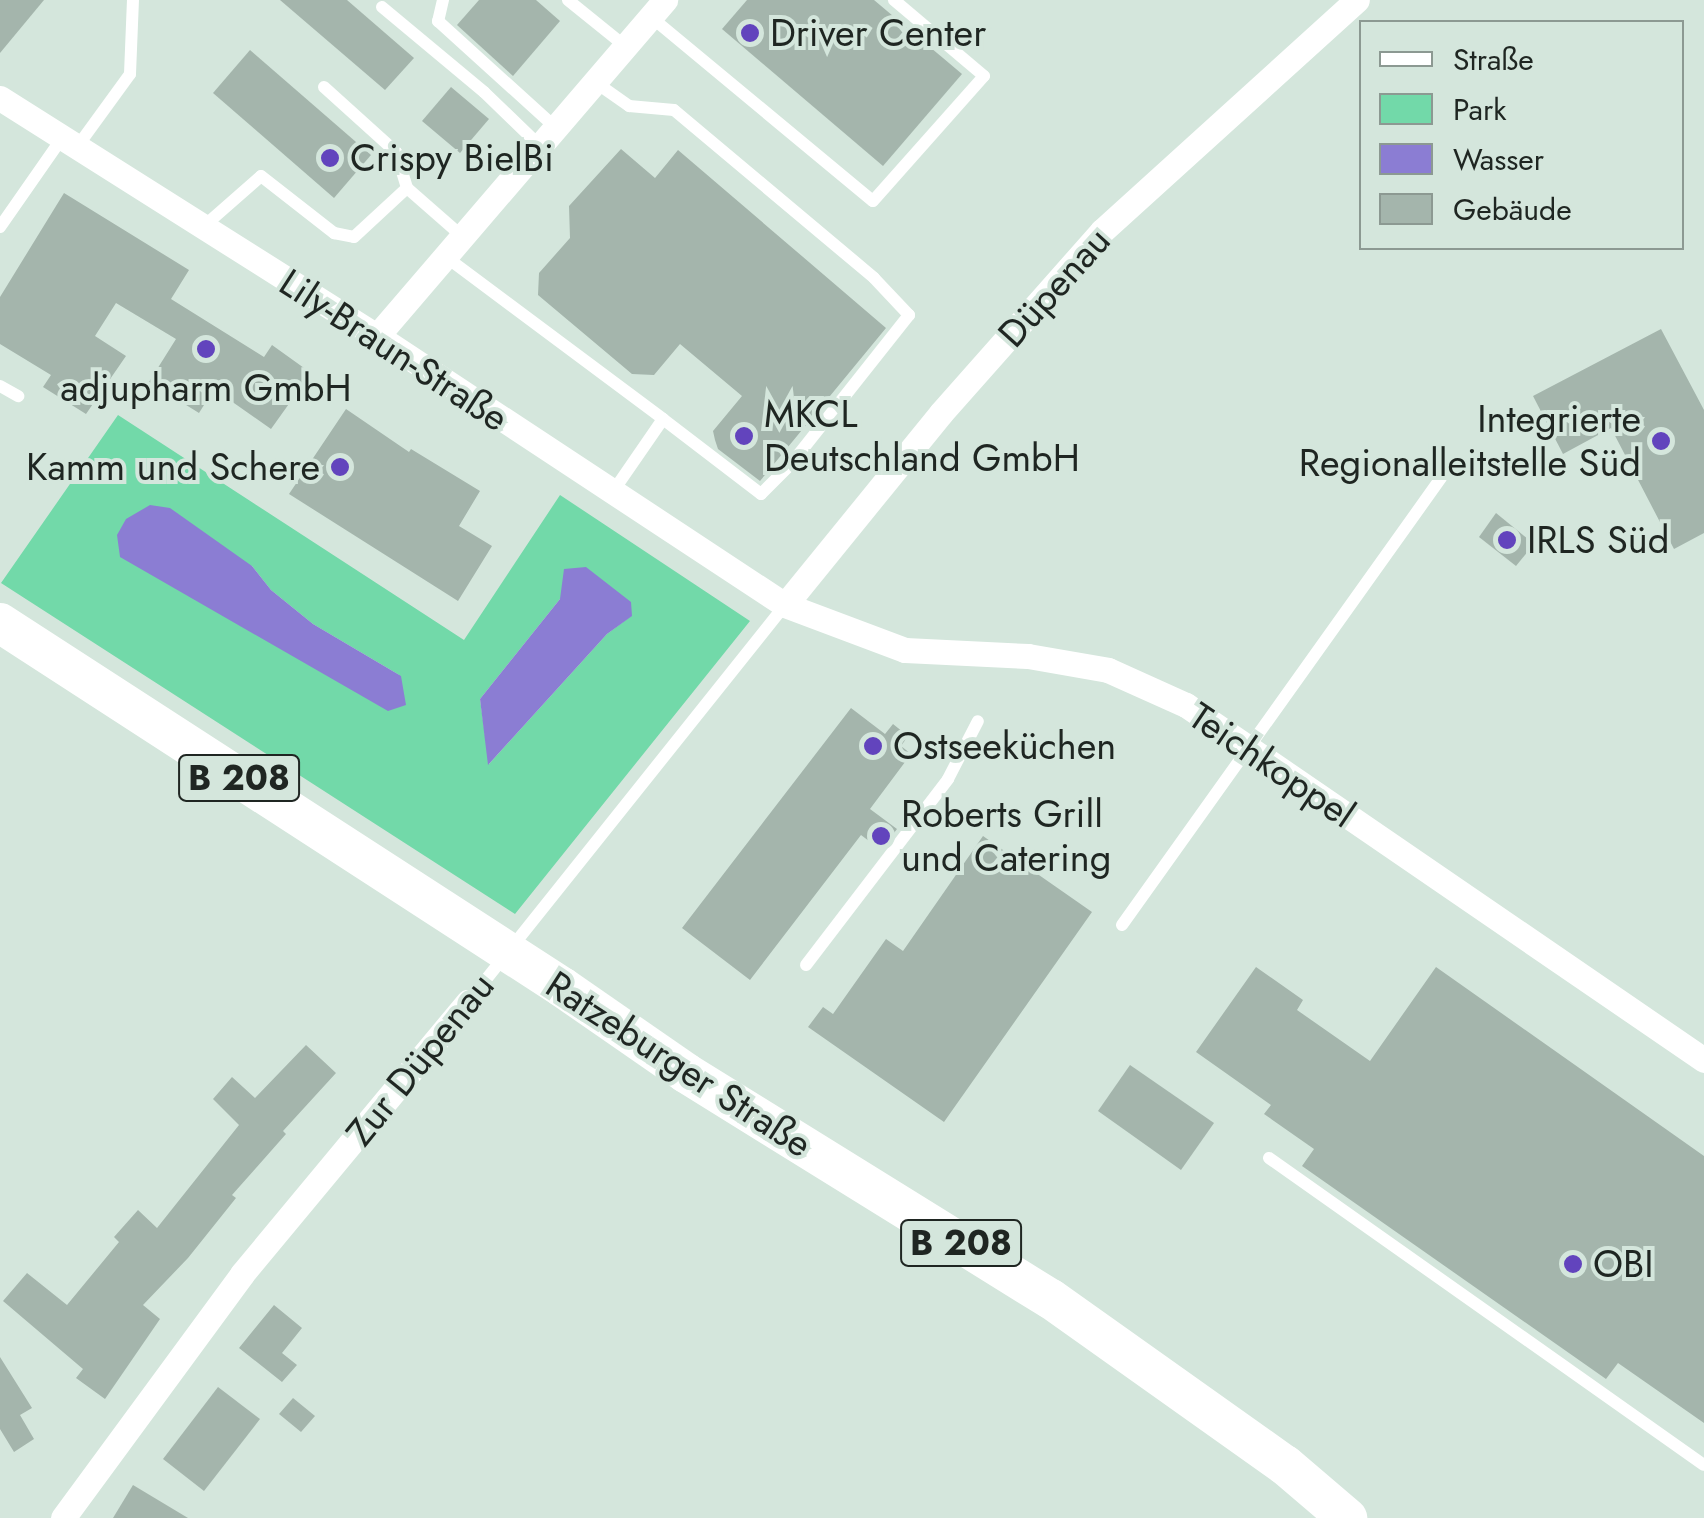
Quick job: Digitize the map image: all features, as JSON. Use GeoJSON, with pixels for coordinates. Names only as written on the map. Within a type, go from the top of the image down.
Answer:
{"type":"FeatureCollection","features":[{"type":"Feature","properties":{"kind":"main road","name":"Ratzeburger Straße"},"geometry":{"type":"LineString","coordinates":[[0,623],[562,987],[686,1073],[1051,1299],[1285,1465],[1347,1518]]}},
{"type":"Feature","properties":{"kind":"street","name":"Düpenau"},"geometry":{"type":"LineString","coordinates":[[785,605],[941,413],[1102,230],[1356,0]]}},
{"type":"Feature","properties":{"kind":"street"},"geometry":{"type":"LineString","coordinates":[[377,336],[658,8]]}},
{"type":"Feature","properties":{"kind":"street","name":"Lily-Braun-Straße"},"geometry":{"type":"LineString","coordinates":[[0,98],[377,336],[785,605]]}},
{"type":"Feature","properties":{"kind":"street","name":"Teichkoppel"},"geometry":{"type":"LineString","coordinates":[[785,605],[905,650],[1028,656],[1108,670],[1186,705],[1704,1060]]}},
{"type":"Feature","properties":{"kind":"street","name":"Zur Düpenau"},"geometry":{"type":"LineString","coordinates":[[63,1518],[242,1274],[468,1002]]}},
{"type":"Feature","properties":{"kind":"lane"},"geometry":{"type":"LineString","coordinates":[[0,227],[130,74],[133,0]]}},
{"type":"Feature","properties":{"kind":"lane"},"geometry":{"type":"LineString","coordinates":[[443,0],[438,21],[548,138]]}},
{"type":"Feature","properties":{"kind":"lane"},"geometry":{"type":"LineString","coordinates":[[568,0],[626,46]]}},
{"type":"Feature","properties":{"kind":"lane"},"geometry":{"type":"LineString","coordinates":[[658,8],[873,201],[984,76],[894,0]]}},
{"type":"Feature","properties":{"kind":"lane"},"geometry":{"type":"LineString","coordinates":[[382,7],[484,92],[548,138]]}},
{"type":"Feature","properties":{"kind":"lane"},"geometry":{"type":"LineString","coordinates":[[324,86],[396,152],[406,188],[454,247],[761,494],[790,464],[909,315],[874,278],[674,110],[628,106],[596,82]]}},
{"type":"Feature","properties":{"kind":"lane"},"geometry":{"type":"LineString","coordinates":[[202,227],[261,176],[334,233],[354,236],[406,188]]}},
{"type":"Feature","properties":{"kind":"lane"},"geometry":{"type":"LineString","coordinates":[[0,386],[18,396]]}},
{"type":"Feature","properties":{"kind":"lane"},"geometry":{"type":"LineString","coordinates":[[612,493],[663,419]]}},
{"type":"Feature","properties":{"kind":"lane"},"geometry":{"type":"LineString","coordinates":[[1122,925],[1441,478]]}},
{"type":"Feature","properties":{"kind":"lane","name":"Zur Düpenau"},"geometry":{"type":"LineString","coordinates":[[468,1002],[785,605]]}},
{"type":"Feature","properties":{"kind":"lane"},"geometry":{"type":"LineString","coordinates":[[806,965],[948,778],[978,721]]}},
{"type":"Feature","properties":{"kind":"lane"},"geometry":{"type":"LineString","coordinates":[[1269,1158],[1704,1465]]}},
{"type":"Feature","properties":{"kind":"green space"},"geometry":{"type":"Polygon","coordinates":[[[118,415],[464,640],[560,495],[750,621],[515,914],[1,583],[118,415]],[[117,535],[401,676],[313,624],[271,590],[252,566],[117,535]],[[560,599],[480,699],[489,764],[607,634],[631,616],[560,599]]]}},
{"type":"Feature","properties":{"kind":"water"},"geometry":{"type":"Polygon","coordinates":[[[150,505],[170,508],[252,566],[271,590],[313,624],[401,676],[406,705],[388,711],[120,557],[117,535],[126,519],[150,505]]]}},
{"type":"Feature","properties":{"kind":"water"},"geometry":{"type":"Polygon","coordinates":[[[586,567],[631,602],[632,616],[607,634],[488,765],[480,699],[560,599],[564,569],[586,567]]]}},
{"type":"Feature","properties":{"kind":"building"},"geometry":{"type":"Polygon","coordinates":[[[0,0],[44,0],[0,53],[0,0]]]}},
{"type":"Feature","properties":{"kind":"building"},"geometry":{"type":"Polygon","coordinates":[[[280,0],[347,0],[414,58],[385,90],[280,0]]]}},
{"type":"Feature","properties":{"kind":"building"},"geometry":{"type":"Polygon","coordinates":[[[479,0],[536,0],[560,21],[513,76],[457,25],[479,0]]]}},
{"type":"Feature","properties":{"kind":"building"},"geometry":{"type":"Polygon","coordinates":[[[747,0],[874,0],[962,74],[883,166],[722,29],[747,0]]]}},
{"type":"Feature","properties":{"kind":"building"},"geometry":{"type":"Polygon","coordinates":[[[250,50],[371,155],[334,198],[213,93],[250,50]]]}},
{"type":"Feature","properties":{"kind":"building"},"geometry":{"type":"Polygon","coordinates":[[[451,87],[489,119],[460,153],[422,121],[451,87]]]}},
{"type":"Feature","properties":{"kind":"building"},"geometry":{"type":"Polygon","coordinates":[[[621,149],[655,178],[678,150],[886,328],[760,481],[718,449],[713,431],[742,396],[680,344],[654,375],[632,374],[538,295],[539,273],[570,238],[569,206],[621,149]]]}},
{"type":"Feature","properties":{"kind":"building"},"geometry":{"type":"Polygon","coordinates":[[[64,193],[189,270],[171,299],[264,357],[272,345],[311,373],[271,429],[214,389],[199,413],[149,382],[176,339],[116,303],[95,336],[126,356],[86,414],[43,387],[51,375],[0,344],[0,297],[64,193]]]}},
{"type":"Feature","properties":{"kind":"building","name":"Integrierte Regionalleitstelle Süd"},"geometry":{"type":"Polygon","coordinates":[[[1661,329],[1704,410],[1704,533],[1674,549],[1611,428],[1563,454],[1533,396],[1661,329]]]}},
{"type":"Feature","properties":{"kind":"building"},"geometry":{"type":"Polygon","coordinates":[[[346,409],[409,452],[411,449],[480,491],[459,526],[492,546],[458,601],[289,494],[346,409]]]}},
{"type":"Feature","properties":{"kind":"building","name":"IRLS Süd"},"geometry":{"type":"Polygon","coordinates":[[[1496,513],[1534,544],[1516,566],[1479,537],[1496,513]]]}},
{"type":"Feature","properties":{"kind":"building"},"geometry":{"type":"Polygon","coordinates":[[[851,708],[885,734],[893,724],[908,736],[901,746],[911,754],[870,809],[897,829],[881,850],[861,835],[750,980],[682,928],[851,708]]]}},
{"type":"Feature","properties":{"kind":"building"},"geometry":{"type":"Polygon","coordinates":[[[983,836],[1092,912],[944,1122],[808,1027],[823,1007],[833,1014],[886,939],[903,951],[983,836]]]}},
{"type":"Feature","properties":{"kind":"building","name":"OBI"},"geometry":{"type":"Polygon","coordinates":[[[1256,967],[1303,1000],[1297,1010],[1370,1061],[1436,967],[1704,1156],[1704,1423],[1618,1363],[1606,1379],[1302,1166],[1314,1149],[1264,1114],[1271,1105],[1196,1052],[1256,967]]]}},
{"type":"Feature","properties":{"kind":"building"},"geometry":{"type":"Polygon","coordinates":[[[306,1045],[336,1073],[283,1131],[286,1134],[232,1195],[236,1198],[188,1258],[143,1305],[160,1319],[105,1399],[76,1378],[83,1369],[3,1301],[27,1273],[67,1305],[119,1242],[114,1237],[138,1210],[157,1228],[239,1125],[213,1099],[232,1077],[255,1098],[306,1045]]]}},
{"type":"Feature","properties":{"kind":"building"},"geometry":{"type":"Polygon","coordinates":[[[1130,1065],[1214,1123],[1181,1170],[1098,1111],[1130,1065]]]}},
{"type":"Feature","properties":{"kind":"building"},"geometry":{"type":"Polygon","coordinates":[[[274,1305],[302,1328],[282,1353],[297,1365],[282,1382],[239,1348],[274,1305]]]}},
{"type":"Feature","properties":{"kind":"building"},"geometry":{"type":"Polygon","coordinates":[[[0,1357],[32,1408],[20,1415],[34,1439],[14,1452],[0,1429],[0,1357]]]}},
{"type":"Feature","properties":{"kind":"building"},"geometry":{"type":"Polygon","coordinates":[[[218,1387],[260,1419],[204,1491],[163,1459],[218,1387]]]}},
{"type":"Feature","properties":{"kind":"building"},"geometry":{"type":"Polygon","coordinates":[[[293,1398],[315,1416],[301,1432],[279,1414],[293,1398]]]}},
{"type":"Feature","properties":{"kind":"building"},"geometry":{"type":"Polygon","coordinates":[[[133,1485],[188,1518],[113,1518],[133,1485]]]}},
{"type":"Feature","properties":{"kind":"place","name":"Driver Center"},"geometry":{"type":"Point","coordinates":[750,33]}},
{"type":"Feature","properties":{"kind":"place","name":"Crispy BielBi"},"geometry":{"type":"Point","coordinates":[330,158]}},
{"type":"Feature","properties":{"kind":"place","name":"adjupharm GmbH"},"geometry":{"type":"Point","coordinates":[206,349]}},
{"type":"Feature","properties":{"kind":"place","name":"MKCL Deutschland GmbH"},"geometry":{"type":"Point","coordinates":[744,436]}},
{"type":"Feature","properties":{"kind":"place","name":"Integrierte Regionalleitstelle Süd"},"geometry":{"type":"Point","coordinates":[1661,441]}},
{"type":"Feature","properties":{"kind":"place","name":"Kamm und Schere"},"geometry":{"type":"Point","coordinates":[340,467]}},
{"type":"Feature","properties":{"kind":"place","name":"IRLS Süd"},"geometry":{"type":"Point","coordinates":[1507,540]}},
{"type":"Feature","properties":{"kind":"place","name":"Ostseeküchen"},"geometry":{"type":"Point","coordinates":[873,746]}},
{"type":"Feature","properties":{"kind":"place","name":"Roberts Grill und Catering"},"geometry":{"type":"Point","coordinates":[881,836]}},
{"type":"Feature","properties":{"kind":"place","name":"OBI"},"geometry":{"type":"Point","coordinates":[1573,1264]}}]}
